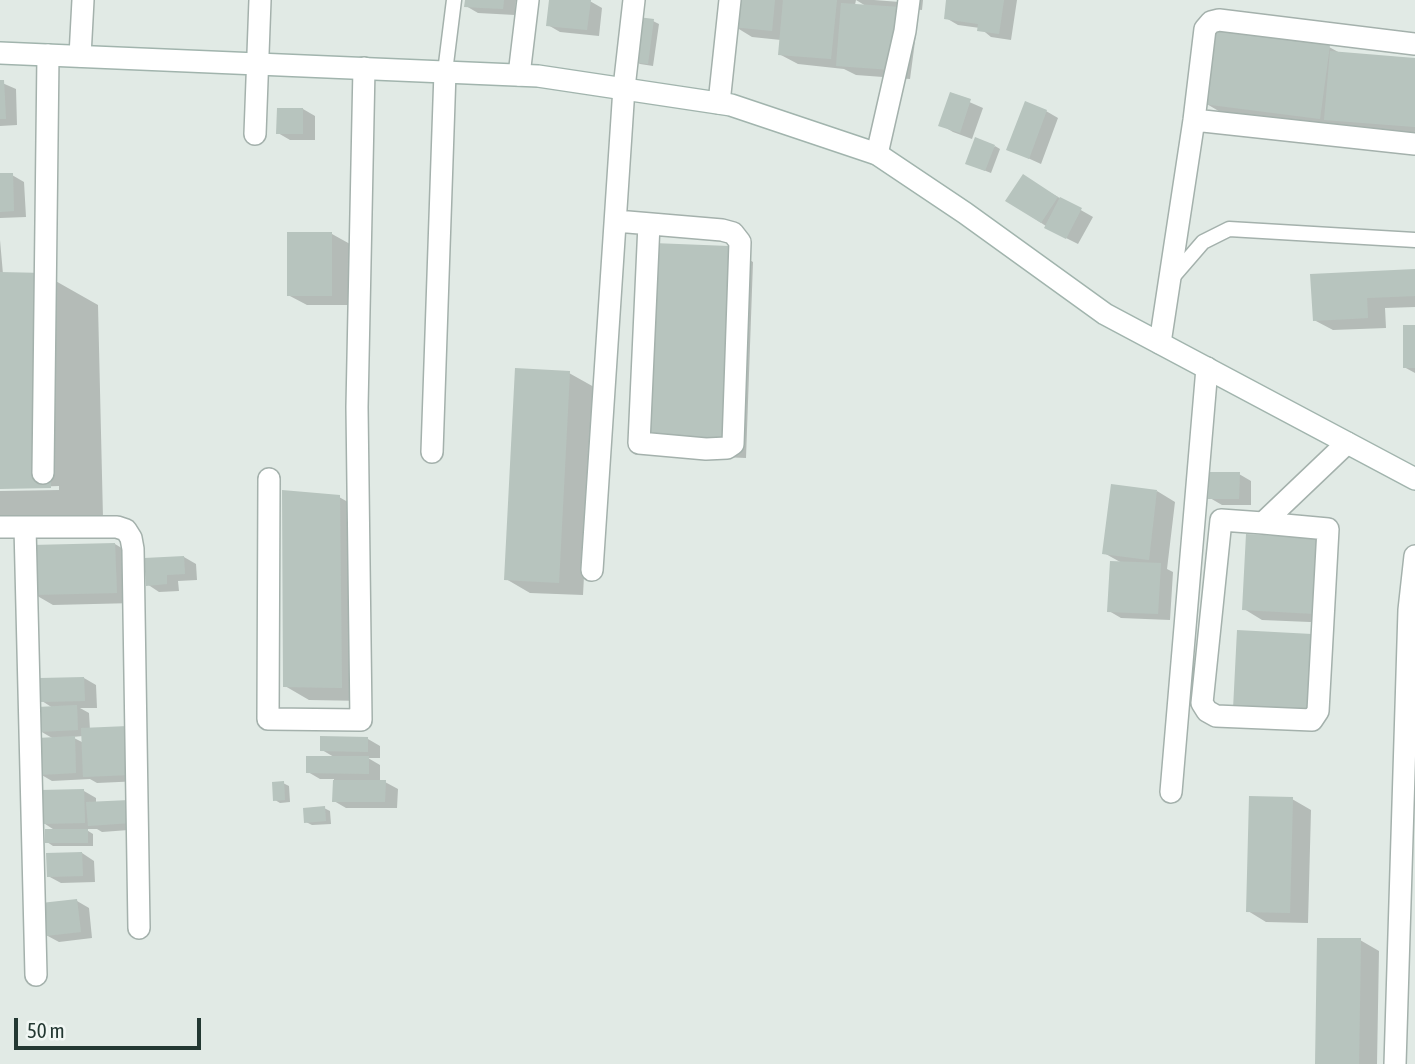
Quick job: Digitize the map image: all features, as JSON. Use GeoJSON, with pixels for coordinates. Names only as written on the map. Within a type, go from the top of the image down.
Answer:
{"type":"FeatureCollection","features":[{"type":"Feature","properties":{"kind":"street"},"geometry":{"type":"LineString","coordinates":[[80,56],[83,0]]}},
{"type":"Feature","properties":{"kind":"street"},"geometry":{"type":"LineString","coordinates":[[256,134],[260,0]]}},
{"type":"Feature","properties":{"kind":"street"},"geometry":{"type":"LineString","coordinates":[[519,75],[528,0]]}},
{"type":"Feature","properties":{"kind":"street"},"geometry":{"type":"LineString","coordinates":[[592,570],[615,221],[634,0]]}},
{"type":"Feature","properties":{"kind":"street"},"geometry":{"type":"LineString","coordinates":[[719,103],[730,0]]}},
{"type":"Feature","properties":{"kind":"street"},"geometry":{"type":"LineString","coordinates":[[877,154],[905,32],[909,0]]}},
{"type":"Feature","properties":{"kind":"street"},"geometry":{"type":"LineString","coordinates":[[1160,343],[1205,29],[1211,22],[1220,20],[1415,44]]}},
{"type":"Feature","properties":{"kind":"street"},"geometry":{"type":"LineString","coordinates":[[0,53],[519,75],[719,103],[877,154],[965,213],[1105,314],[1415,479]]}},
{"type":"Feature","properties":{"kind":"street"},"geometry":{"type":"LineString","coordinates":[[43,473],[48,55]]}},
{"type":"Feature","properties":{"kind":"street"},"geometry":{"type":"LineString","coordinates":[[270,479],[268,719],[361,720],[357,407],[363,68]]}},
{"type":"Feature","properties":{"kind":"street"},"geometry":{"type":"LineString","coordinates":[[432,452],[445,72]]}},
{"type":"Feature","properties":{"kind":"street"},"geometry":{"type":"LineString","coordinates":[[1194,120],[1415,145]]}},
{"type":"Feature","properties":{"kind":"street"},"geometry":{"type":"LineString","coordinates":[[600,440],[706,449],[727,448],[733,444],[740,242],[733,233],[722,230],[615,221]]}},
{"type":"Feature","properties":{"kind":"street"},"geometry":{"type":"LineString","coordinates":[[639,443],[649,224]]}},
{"type":"Feature","properties":{"kind":"street"},"geometry":{"type":"LineString","coordinates":[[606,351],[643,352]]}},
{"type":"Feature","properties":{"kind":"street"},"geometry":{"type":"LineString","coordinates":[[1171,792],[1206,368]]}},
{"type":"Feature","properties":{"kind":"street"},"geometry":{"type":"LineString","coordinates":[[1263,523],[1328,529],[1318,711],[1312,720],[1216,716],[1207,711],[1202,703],[1221,520],[1263,523],[1347,443]]}},
{"type":"Feature","properties":{"kind":"street"},"geometry":{"type":"LineString","coordinates":[[0,527],[117,527],[126,530],[131,537],[139,928]]}},
{"type":"Feature","properties":{"kind":"street"},"geometry":{"type":"LineString","coordinates":[[25,527],[36,975]]}},
{"type":"Feature","properties":{"kind":"street"},"geometry":{"type":"LineString","coordinates":[[1395,1064],[1406,1000],[1409,610],[1415,556]]}},
{"type":"Feature","properties":{"kind":"lane"},"geometry":{"type":"LineString","coordinates":[[445,72],[454,0]]}},
{"type":"Feature","properties":{"kind":"lane"},"geometry":{"type":"LineString","coordinates":[[1170,281],[1203,242],[1230,229],[1415,240]]}},
{"type":"Feature","properties":{"kind":"building"},"geometry":{"type":"Polygon","coordinates":[[[465,0],[504,0],[503,9],[464,7],[465,0]]]}},
{"type":"Feature","properties":{"kind":"building"},"geometry":{"type":"Polygon","coordinates":[[[549,0],[591,0],[587,30],[546,26],[549,0]]]}},
{"type":"Feature","properties":{"kind":"building"},"geometry":{"type":"Polygon","coordinates":[[[735,0],[775,0],[772,31],[732,27],[735,0]]]}},
{"type":"Feature","properties":{"kind":"building"},"geometry":{"type":"Polygon","coordinates":[[[783,0],[837,0],[831,59],[778,55],[783,0]]]}},
{"type":"Feature","properties":{"kind":"building"},"geometry":{"type":"Polygon","coordinates":[[[946,0],[1004,0],[999,34],[977,31],[978,24],[944,19],[946,0]]]}},
{"type":"Feature","properties":{"kind":"building"},"geometry":{"type":"Polygon","coordinates":[[[841,3],[900,7],[892,70],[836,66],[841,3]]]}},
{"type":"Feature","properties":{"kind":"building"},"geometry":{"type":"Polygon","coordinates":[[[638,17],[654,19],[648,64],[632,62],[638,17]]]}},
{"type":"Feature","properties":{"kind":"building"},"geometry":{"type":"Polygon","coordinates":[[[1213,30],[1330,45],[1320,119],[1203,104],[1213,30]]]}},
{"type":"Feature","properties":{"kind":"building"},"geometry":{"type":"Polygon","coordinates":[[[1330,51],[1415,58],[1415,127],[1324,120],[1330,51]]]}},
{"type":"Feature","properties":{"kind":"building"},"geometry":{"type":"Polygon","coordinates":[[[0,80],[4,80],[6,119],[0,119],[0,80]]]}},
{"type":"Feature","properties":{"kind":"building"},"geometry":{"type":"Polygon","coordinates":[[[950,92],[971,99],[960,133],[938,126],[950,92]]]}},
{"type":"Feature","properties":{"kind":"building"},"geometry":{"type":"Polygon","coordinates":[[[1025,101],[1047,110],[1029,159],[1006,150],[1025,101]]]}},
{"type":"Feature","properties":{"kind":"building"},"geometry":{"type":"Polygon","coordinates":[[[277,108],[303,108],[303,134],[276,134],[277,108]]]}},
{"type":"Feature","properties":{"kind":"building"},"geometry":{"type":"Polygon","coordinates":[[[975,137],[995,145],[985,171],[965,164],[975,137]]]}},
{"type":"Feature","properties":{"kind":"building"},"geometry":{"type":"Polygon","coordinates":[[[0,173],[13,173],[14,211],[0,212],[0,173]]]}},
{"type":"Feature","properties":{"kind":"building"},"geometry":{"type":"Polygon","coordinates":[[[1023,174],[1058,197],[1041,223],[1005,201],[1023,174]]]}},
{"type":"Feature","properties":{"kind":"building"},"geometry":{"type":"Polygon","coordinates":[[[1060,197],[1082,208],[1066,239],[1044,228],[1060,197]]]}},
{"type":"Feature","properties":{"kind":"building"},"geometry":{"type":"Polygon","coordinates":[[[287,232],[332,232],[332,296],[287,296],[287,232]]]}},
{"type":"Feature","properties":{"kind":"building"},"geometry":{"type":"Polygon","coordinates":[[[653,243],[729,246],[722,445],[646,442],[653,243]]]}},
{"type":"Feature","properties":{"kind":"building"},"geometry":{"type":"Polygon","coordinates":[[[1415,269],[1415,296],[1367,298],[1368,318],[1313,321],[1310,274],[1415,269]]]}},
{"type":"Feature","properties":{"kind":"building"},"geometry":{"type":"Polygon","coordinates":[[[0,272],[45,273],[51,488],[0,489],[0,272]]]}},
{"type":"Feature","properties":{"kind":"building"},"geometry":{"type":"Polygon","coordinates":[[[1403,325],[1415,325],[1415,368],[1403,368],[1403,325]]]}},
{"type":"Feature","properties":{"kind":"building"},"geometry":{"type":"Polygon","coordinates":[[[515,368],[570,371],[559,583],[504,580],[515,368]]]}},
{"type":"Feature","properties":{"kind":"building"},"geometry":{"type":"Polygon","coordinates":[[[1209,472],[1240,472],[1239,499],[1208,499],[1209,472]]]}},
{"type":"Feature","properties":{"kind":"building"},"geometry":{"type":"Polygon","coordinates":[[[1111,484],[1157,490],[1149,560],[1102,554],[1111,484]]]}},
{"type":"Feature","properties":{"kind":"building"},"geometry":{"type":"Polygon","coordinates":[[[282,490],[340,495],[342,688],[283,687],[282,490]]]}},
{"type":"Feature","properties":{"kind":"building"},"geometry":{"type":"Polygon","coordinates":[[[1246,534],[1320,538],[1316,614],[1242,610],[1246,534]]]}},
{"type":"Feature","properties":{"kind":"building"},"geometry":{"type":"Polygon","coordinates":[[[115,543],[117,593],[32,595],[31,545],[115,543]]]}},
{"type":"Feature","properties":{"kind":"building"},"geometry":{"type":"Polygon","coordinates":[[[184,556],[185,574],[167,575],[167,584],[146,586],[144,558],[184,556]]]}},
{"type":"Feature","properties":{"kind":"building"},"geometry":{"type":"Polygon","coordinates":[[[1110,561],[1161,563],[1158,614],[1107,612],[1110,561]]]}},
{"type":"Feature","properties":{"kind":"building"},"geometry":{"type":"Polygon","coordinates":[[[1237,630],[1312,634],[1309,713],[1233,709],[1237,630]]]}},
{"type":"Feature","properties":{"kind":"building"},"geometry":{"type":"Polygon","coordinates":[[[84,677],[85,701],[40,702],[40,678],[84,677]]]}},
{"type":"Feature","properties":{"kind":"building"},"geometry":{"type":"Polygon","coordinates":[[[77,705],[78,730],[38,732],[37,707],[77,705]]]}},
{"type":"Feature","properties":{"kind":"building"},"geometry":{"type":"Polygon","coordinates":[[[128,726],[130,775],[83,777],[81,728],[128,726]]]}},
{"type":"Feature","properties":{"kind":"building"},"geometry":{"type":"Polygon","coordinates":[[[75,736],[76,773],[39,775],[37,738],[75,736]]]}},
{"type":"Feature","properties":{"kind":"building"},"geometry":{"type":"Polygon","coordinates":[[[320,736],[368,737],[368,752],[320,751],[320,736]]]}},
{"type":"Feature","properties":{"kind":"building"},"geometry":{"type":"Polygon","coordinates":[[[306,756],[369,756],[369,774],[306,773],[306,756]]]}},
{"type":"Feature","properties":{"kind":"building"},"geometry":{"type":"Polygon","coordinates":[[[333,780],[386,780],[385,802],[332,802],[333,780]]]}},
{"type":"Feature","properties":{"kind":"building"},"geometry":{"type":"Polygon","coordinates":[[[284,781],[285,800],[273,801],[272,782],[284,781]]]}},
{"type":"Feature","properties":{"kind":"building"},"geometry":{"type":"Polygon","coordinates":[[[84,789],[85,823],[40,824],[40,790],[84,789]]]}},
{"type":"Feature","properties":{"kind":"building"},"geometry":{"type":"Polygon","coordinates":[[[1249,796],[1293,797],[1290,913],[1246,912],[1249,796]]]}},
{"type":"Feature","properties":{"kind":"building"},"geometry":{"type":"Polygon","coordinates":[[[129,800],[131,823],[88,826],[86,802],[129,800]]]}},
{"type":"Feature","properties":{"kind":"building"},"geometry":{"type":"Polygon","coordinates":[[[325,806],[326,821],[304,823],[303,808],[325,806]]]}},
{"type":"Feature","properties":{"kind":"building"},"geometry":{"type":"Polygon","coordinates":[[[45,829],[88,829],[88,843],[45,843],[45,829]]]}},
{"type":"Feature","properties":{"kind":"building"},"geometry":{"type":"Polygon","coordinates":[[[82,852],[83,876],[47,877],[46,853],[82,852]]]}},
{"type":"Feature","properties":{"kind":"building"},"geometry":{"type":"Polygon","coordinates":[[[77,899],[81,932],[45,936],[41,903],[77,899]]]}},
{"type":"Feature","properties":{"kind":"building"},"geometry":{"type":"Polygon","coordinates":[[[1317,938],[1361,938],[1359,1064],[1315,1064],[1317,938]]]}}]}
